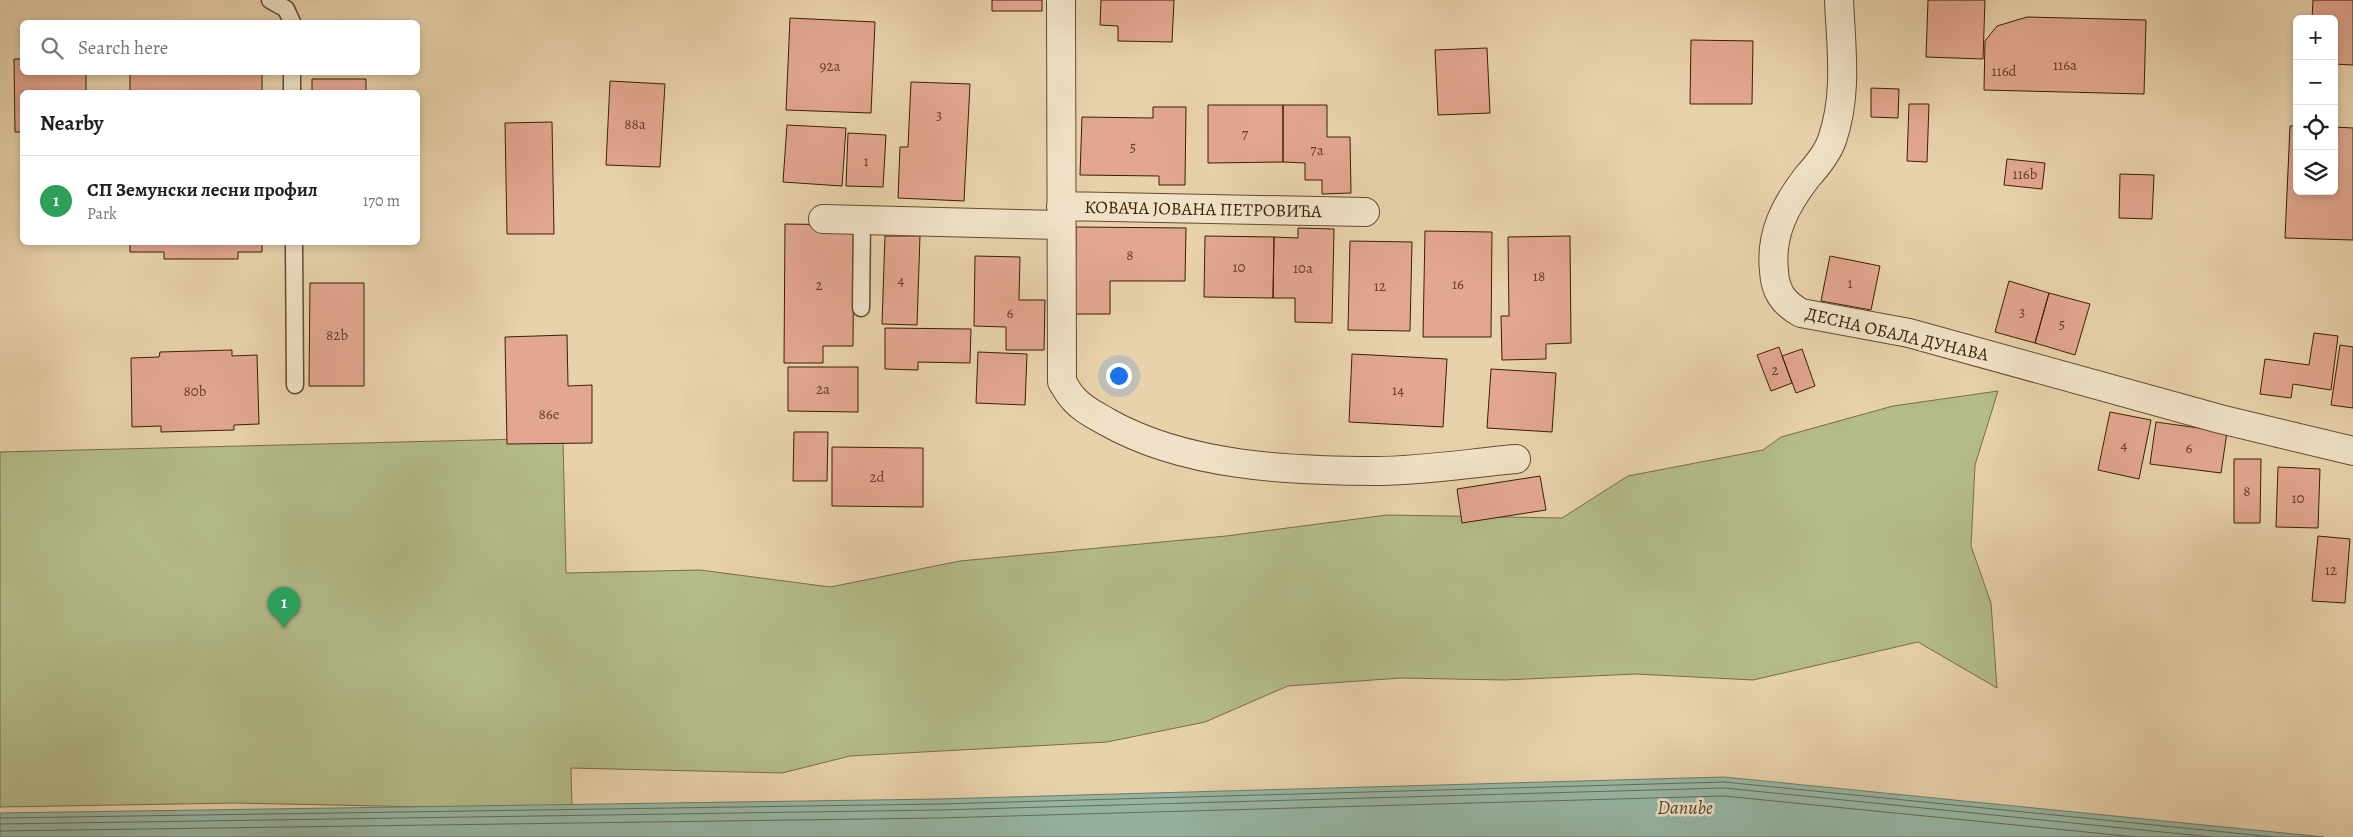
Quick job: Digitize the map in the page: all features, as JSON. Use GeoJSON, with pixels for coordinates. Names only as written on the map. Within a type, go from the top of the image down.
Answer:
{"type":"FeatureCollection","features":[{"type":"Feature","properties":{"kind":"street"},"geometry":{"type":"LineString","coordinates":[[1060,0],[1060,215]]}},
{"type":"Feature","properties":{"kind":"street","name":"ДЕСНА ОБАЛА ДУНАВА"},"geometry":{"type":"LineString","coordinates":[[1839,0],[1843,82],[1841,106],[1832,141],[1823,159],[1788,204],[1776,231],[1773,248],[1774,280],[1780,296],[1790,307],[1800,313],[1909,333],[2228,421],[2353,451]]}},
{"type":"Feature","properties":{"kind":"street","name":"КОВАЧА ЈОВАНА ПЕТРОВИЋА"},"geometry":{"type":"LineString","coordinates":[[823,219],[862,220],[1060,215],[1365,212]]}},
{"type":"Feature","properties":{"kind":"street","name":"КОВАЧА ЈОВАНА ПЕТРОВИЋА"},"geometry":{"type":"LineString","coordinates":[[1060,215],[1062,382],[1073,399],[1089,412],[1126,432],[1163,446],[1218,461],[1298,468],[1378,471],[1516,459]]}},
{"type":"Feature","properties":{"kind":"lane"},"geometry":{"type":"LineString","coordinates":[[270,0],[286,8],[291,20]]}},
{"type":"Feature","properties":{"kind":"lane"},"geometry":{"type":"LineString","coordinates":[[292,75],[292,90]]}},
{"type":"Feature","properties":{"kind":"lane"},"geometry":{"type":"LineString","coordinates":[[861,308],[862,220]]}},
{"type":"Feature","properties":{"kind":"lane"},"geometry":{"type":"LineString","coordinates":[[294,245],[295,385]]}},
{"type":"Feature","properties":{"kind":"green space"},"geometry":{"type":"Polygon","coordinates":[[[1998,391],[1975,465],[1971,546],[1991,603],[1997,688],[1918,642],[1753,680],[1636,674],[1504,680],[1401,678],[1288,686],[1205,722],[1107,742],[850,756],[782,773],[571,768],[572,810],[235,803],[0,807],[0,452],[563,438],[566,573],[700,570],[830,587],[960,561],[1226,536],[1387,515],[1562,518],[1628,476],[1763,450],[1781,437],[1893,406],[1998,391]]]}},
{"type":"Feature","properties":{"kind":"water","name":"Danube"},"geometry":{"type":"Polygon","coordinates":[[[1724,777],[2324,837],[0,837],[0,813],[939,799],[1724,777]]]}},
{"type":"Feature","properties":{"kind":"building"},"geometry":{"type":"Polygon","coordinates":[[[992,0],[1042,0],[1042,11],[992,11],[992,0]]]}},
{"type":"Feature","properties":{"kind":"building"},"geometry":{"type":"Polygon","coordinates":[[[1101,0],[1174,0],[1172,42],[1118,41],[1118,26],[1100,25],[1101,0]]]}},
{"type":"Feature","properties":{"kind":"building"},"geometry":{"type":"Polygon","coordinates":[[[1928,0],[1985,0],[1983,59],[1926,57],[1928,0]]]}},
{"type":"Feature","properties":{"kind":"building"},"geometry":{"type":"Polygon","coordinates":[[[2313,0],[2353,0],[2353,65],[2338,64],[2338,15],[2312,15],[2313,0]]]}},
{"type":"Feature","properties":{"kind":"building"},"geometry":{"type":"Polygon","coordinates":[[[2027,17],[2146,20],[2144,94],[1984,90],[1985,41],[1997,26],[2027,17]]]}},
{"type":"Feature","properties":{"kind":"building"},"geometry":{"type":"Polygon","coordinates":[[[790,18],[875,22],[871,113],[786,110],[790,18]]]}},
{"type":"Feature","properties":{"kind":"building"},"geometry":{"type":"Polygon","coordinates":[[[1691,40],[1753,41],[1752,104],[1690,104],[1691,40]]]}},
{"type":"Feature","properties":{"kind":"building"},"geometry":{"type":"Polygon","coordinates":[[[1487,48],[1490,113],[1438,115],[1435,50],[1487,48]]]}},
{"type":"Feature","properties":{"kind":"building"},"geometry":{"type":"Polygon","coordinates":[[[14,59],[20,59],[20,75],[86,75],[86,90],[20,90],[20,132],[15,132],[14,59]]]}},
{"type":"Feature","properties":{"kind":"building"},"geometry":{"type":"Polygon","coordinates":[[[130,75],[262,75],[262,90],[130,90],[130,75]]]}},
{"type":"Feature","properties":{"kind":"building"},"geometry":{"type":"Polygon","coordinates":[[[312,79],[366,79],[366,90],[312,90],[312,79]]]}},
{"type":"Feature","properties":{"kind":"building"},"geometry":{"type":"Polygon","coordinates":[[[610,81],[665,84],[660,167],[606,165],[610,81]]]}},
{"type":"Feature","properties":{"kind":"building"},"geometry":{"type":"Polygon","coordinates":[[[911,82],[970,84],[964,201],[898,198],[900,147],[908,147],[911,82]]]}},
{"type":"Feature","properties":{"kind":"building"},"geometry":{"type":"Polygon","coordinates":[[[1871,88],[1899,89],[1898,118],[1871,117],[1871,88]]]}},
{"type":"Feature","properties":{"kind":"building"},"geometry":{"type":"Polygon","coordinates":[[[1909,104],[1929,104],[1927,162],[1907,161],[1909,104]]]}},
{"type":"Feature","properties":{"kind":"building"},"geometry":{"type":"Polygon","coordinates":[[[1208,105],[1283,105],[1283,162],[1208,163],[1208,105]]]}},
{"type":"Feature","properties":{"kind":"building"},"geometry":{"type":"Polygon","coordinates":[[[1283,105],[1327,105],[1327,137],[1350,137],[1351,193],[1322,194],[1322,180],[1305,180],[1305,163],[1283,162],[1283,105]]]}},
{"type":"Feature","properties":{"kind":"building"},"geometry":{"type":"Polygon","coordinates":[[[1153,107],[1186,107],[1185,185],[1159,185],[1159,176],[1080,175],[1082,117],[1153,118],[1153,107]]]}},
{"type":"Feature","properties":{"kind":"building"},"geometry":{"type":"Polygon","coordinates":[[[552,122],[554,234],[507,234],[505,123],[552,122]]]}},
{"type":"Feature","properties":{"kind":"building"},"geometry":{"type":"Polygon","coordinates":[[[787,125],[846,128],[842,186],[783,182],[787,125]]]}},
{"type":"Feature","properties":{"kind":"building"},"geometry":{"type":"Polygon","coordinates":[[[2290,126],[2293,126],[2293,195],[2338,195],[2338,127],[2353,128],[2353,240],[2285,238],[2290,126]]]}},
{"type":"Feature","properties":{"kind":"building"},"geometry":{"type":"Polygon","coordinates":[[[848,133],[886,135],[883,187],[846,186],[848,133]]]}},
{"type":"Feature","properties":{"kind":"building"},"geometry":{"type":"Polygon","coordinates":[[[2007,159],[2045,163],[2042,189],[2004,185],[2007,159]]]}},
{"type":"Feature","properties":{"kind":"building"},"geometry":{"type":"Polygon","coordinates":[[[2120,174],[2154,175],[2152,219],[2119,218],[2120,174]]]}},
{"type":"Feature","properties":{"kind":"building"},"geometry":{"type":"Polygon","coordinates":[[[785,224],[854,225],[853,346],[823,346],[823,363],[784,363],[785,224]]]}},
{"type":"Feature","properties":{"kind":"building"},"geometry":{"type":"Polygon","coordinates":[[[1076,227],[1186,228],[1185,281],[1110,281],[1110,314],[1075,314],[1076,227]]]}},
{"type":"Feature","properties":{"kind":"building"},"geometry":{"type":"Polygon","coordinates":[[[1298,228],[1334,229],[1332,323],[1295,322],[1295,298],[1273,298],[1274,237],[1298,238],[1298,228]]]}},
{"type":"Feature","properties":{"kind":"building"},"geometry":{"type":"Polygon","coordinates":[[[1425,231],[1492,232],[1491,337],[1423,337],[1425,231]]]}},
{"type":"Feature","properties":{"kind":"building"},"geometry":{"type":"Polygon","coordinates":[[[885,236],[920,236],[917,325],[882,324],[885,236]]]}},
{"type":"Feature","properties":{"kind":"building"},"geometry":{"type":"Polygon","coordinates":[[[1205,236],[1274,237],[1273,298],[1204,297],[1205,236]]]}},
{"type":"Feature","properties":{"kind":"building"},"geometry":{"type":"Polygon","coordinates":[[[1570,236],[1571,343],[1546,344],[1546,359],[1502,360],[1501,316],[1509,316],[1508,237],[1570,236]]]}},
{"type":"Feature","properties":{"kind":"building"},"geometry":{"type":"Polygon","coordinates":[[[1350,241],[1412,242],[1410,331],[1348,330],[1350,241]]]}},
{"type":"Feature","properties":{"kind":"building"},"geometry":{"type":"Polygon","coordinates":[[[130,245],[262,245],[262,252],[238,252],[238,259],[164,259],[164,252],[130,252],[130,245]]]}},
{"type":"Feature","properties":{"kind":"building"},"geometry":{"type":"Polygon","coordinates":[[[975,256],[1020,257],[1019,300],[1045,300],[1044,350],[1006,350],[1006,327],[974,326],[975,256]]]}},
{"type":"Feature","properties":{"kind":"building"},"geometry":{"type":"Polygon","coordinates":[[[1830,256],[1880,266],[1871,310],[1821,301],[1830,256]]]}},
{"type":"Feature","properties":{"kind":"building"},"geometry":{"type":"Polygon","coordinates":[[[2009,281],[2049,293],[2035,343],[1995,332],[2009,281]]]}},
{"type":"Feature","properties":{"kind":"building"},"geometry":{"type":"Polygon","coordinates":[[[310,283],[364,283],[364,386],[309,386],[310,283]]]}},
{"type":"Feature","properties":{"kind":"building"},"geometry":{"type":"Polygon","coordinates":[[[2049,293],[2090,304],[2075,355],[2035,343],[2049,293]]]}},
{"type":"Feature","properties":{"kind":"building"},"geometry":{"type":"Polygon","coordinates":[[[885,328],[971,329],[970,363],[918,362],[918,370],[885,369],[885,328]]]}},
{"type":"Feature","properties":{"kind":"building"},"geometry":{"type":"Polygon","coordinates":[[[2314,333],[2338,336],[2331,390],[2293,384],[2291,398],[2260,394],[2265,359],[2309,365],[2314,333]]]}},
{"type":"Feature","properties":{"kind":"building"},"geometry":{"type":"Polygon","coordinates":[[[567,335],[568,386],[592,385],[592,443],[507,444],[505,337],[567,335]]]}},
{"type":"Feature","properties":{"kind":"building"},"geometry":{"type":"Polygon","coordinates":[[[2340,345],[2353,347],[2353,408],[2331,405],[2340,345]]]}},
{"type":"Feature","properties":{"kind":"building"},"geometry":{"type":"Polygon","coordinates":[[[1779,347],[1792,383],[1771,391],[1757,355],[1779,347]]]}},
{"type":"Feature","properties":{"kind":"building"},"geometry":{"type":"Polygon","coordinates":[[[1802,349],[1815,386],[1796,393],[1782,356],[1802,349]]]}},
{"type":"Feature","properties":{"kind":"building"},"geometry":{"type":"Polygon","coordinates":[[[232,350],[232,356],[257,355],[259,424],[234,425],[234,430],[161,432],[161,426],[132,427],[131,358],[159,357],[160,352],[232,350]]]}},
{"type":"Feature","properties":{"kind":"building"},"geometry":{"type":"Polygon","coordinates":[[[978,352],[1027,354],[1025,405],[976,403],[978,352]]]}},
{"type":"Feature","properties":{"kind":"building"},"geometry":{"type":"Polygon","coordinates":[[[1352,354],[1447,359],[1443,427],[1349,422],[1352,354]]]}},
{"type":"Feature","properties":{"kind":"building"},"geometry":{"type":"Polygon","coordinates":[[[788,367],[858,367],[858,412],[788,411],[788,367]]]}},
{"type":"Feature","properties":{"kind":"building"},"geometry":{"type":"Polygon","coordinates":[[[1491,369],[1556,373],[1552,432],[1487,428],[1491,369]]]}},
{"type":"Feature","properties":{"kind":"building"},"geometry":{"type":"Polygon","coordinates":[[[2110,412],[2151,420],[2139,479],[2098,470],[2110,412]]]}},
{"type":"Feature","properties":{"kind":"building"},"geometry":{"type":"Polygon","coordinates":[[[2156,422],[2227,432],[2221,473],[2150,464],[2156,422]]]}},
{"type":"Feature","properties":{"kind":"building"},"geometry":{"type":"Polygon","coordinates":[[[794,432],[828,432],[827,481],[793,481],[794,432]]]}},
{"type":"Feature","properties":{"kind":"building"},"geometry":{"type":"Polygon","coordinates":[[[832,447],[923,448],[923,507],[832,506],[832,447]]]}},
{"type":"Feature","properties":{"kind":"building"},"geometry":{"type":"Polygon","coordinates":[[[2234,459],[2261,459],[2260,523],[2234,523],[2234,459]]]}},
{"type":"Feature","properties":{"kind":"building"},"geometry":{"type":"Polygon","coordinates":[[[2278,467],[2320,469],[2318,528],[2276,527],[2278,467]]]}},
{"type":"Feature","properties":{"kind":"building"},"geometry":{"type":"Polygon","coordinates":[[[1540,476],[1546,510],[1462,523],[1457,489],[1540,476]]]}},
{"type":"Feature","properties":{"kind":"building"},"geometry":{"type":"Polygon","coordinates":[[[2318,536],[2350,539],[2345,603],[2312,601],[2318,536]]]}},
{"type":"Feature","properties":{"kind":"place","name":"СП Земунски лесни профил"},"geometry":{"type":"Point","coordinates":[284,628]}}]}
